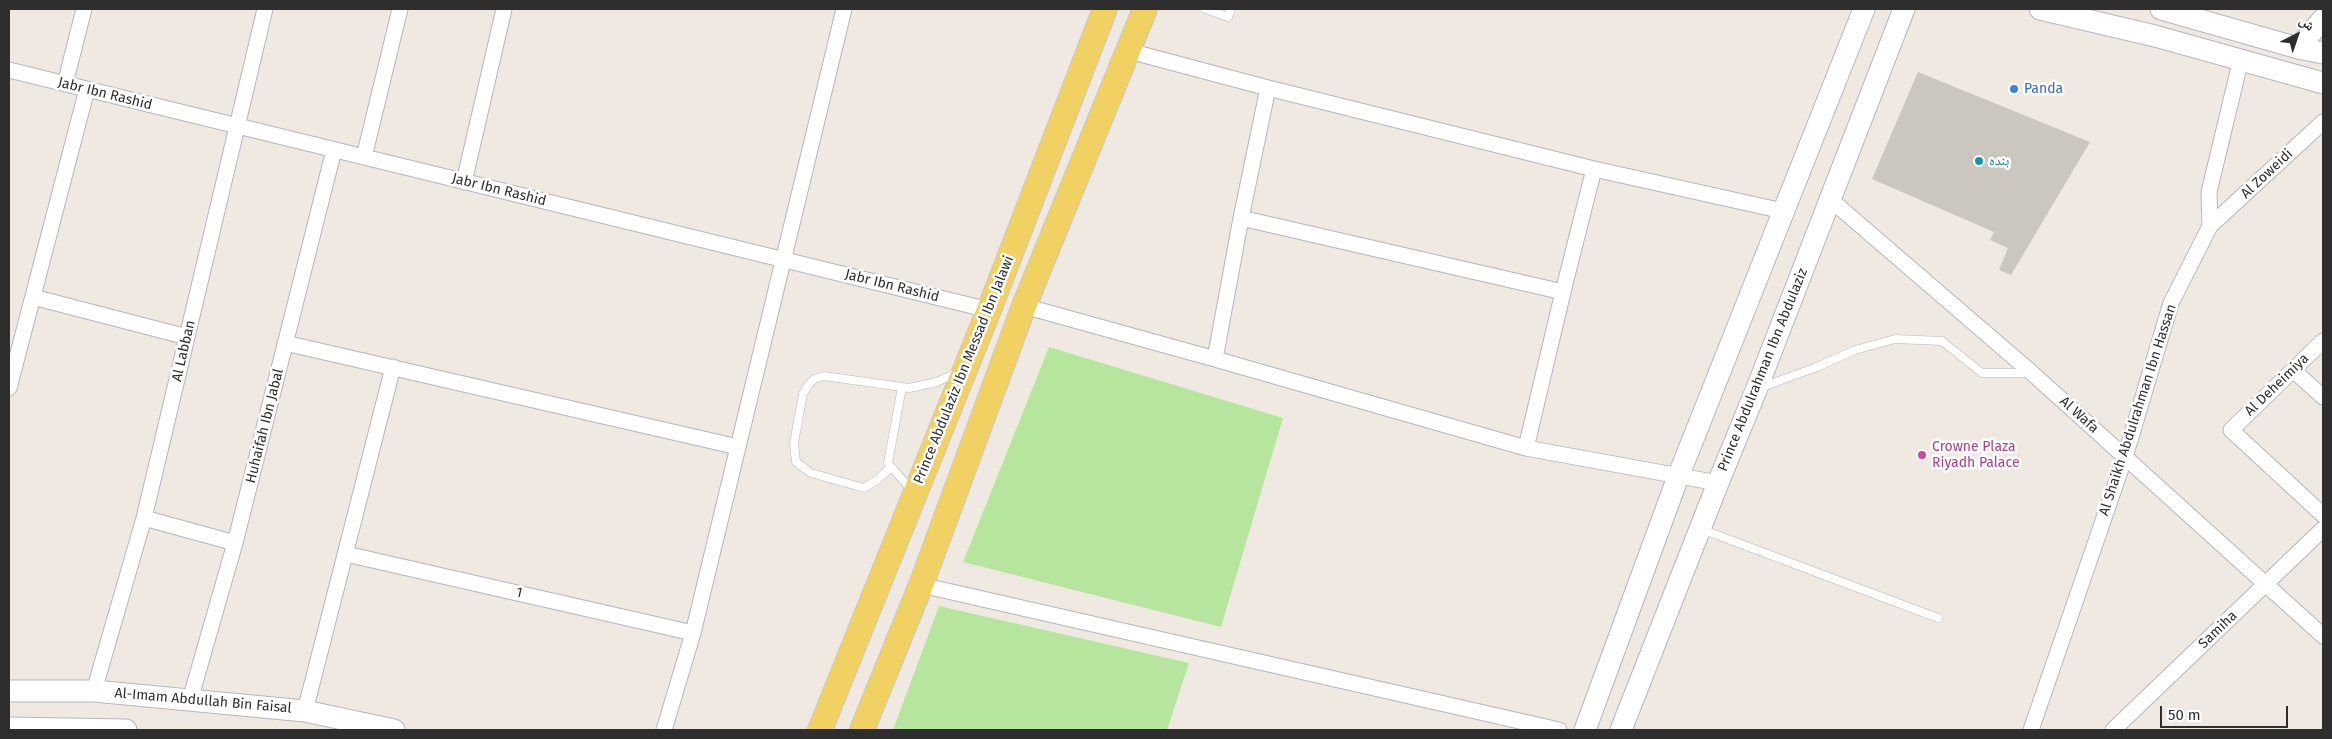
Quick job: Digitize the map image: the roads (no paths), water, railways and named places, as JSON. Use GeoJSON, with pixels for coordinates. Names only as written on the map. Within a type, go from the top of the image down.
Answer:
{"type":"FeatureCollection","features":[{"type":"Feature","properties":{"kind":"main road","name":"Prince Abdulaziz Ibn Messad Ibn Jalawi"},"geometry":{"type":"LineString","coordinates":[[820,730],[989,310],[1105,9]]}},
{"type":"Feature","properties":{"kind":"main road"},"geometry":{"type":"LineString","coordinates":[[862,730],[921,585],[1024,306],[1145,9]]}},
{"type":"Feature","properties":{"kind":"street"},"geometry":{"type":"LineString","coordinates":[[65,84],[84,9]]}},
{"type":"Feature","properties":{"kind":"street","name":"Al Labban"},"geometry":{"type":"LineString","coordinates":[[94,691],[144,518],[265,9]]}},
{"type":"Feature","properties":{"kind":"street"},"geometry":{"type":"LineString","coordinates":[[364,157],[400,9]]}},
{"type":"Feature","properties":{"kind":"street"},"geometry":{"type":"LineString","coordinates":[[464,182],[504,9]]}},
{"type":"Feature","properties":{"kind":"street"},"geometry":{"type":"LineString","coordinates":[[664,730],[692,633],[844,9]]}},
{"type":"Feature","properties":{"kind":"street"},"geometry":{"type":"LineString","coordinates":[[1585,730],[1678,477],[1864,9]]}},
{"type":"Feature","properties":{"kind":"street","name":"Prince Abdulrahman Ibn Abdulaziz"},"geometry":{"type":"LineString","coordinates":[[1621,730],[1831,200],[1904,9]]}},
{"type":"Feature","properties":{"kind":"street"},"geometry":{"type":"LineString","coordinates":[[2040,9],[2241,59],[2323,83]]}},
{"type":"Feature","properties":{"kind":"street"},"geometry":{"type":"LineString","coordinates":[[2161,9],[2298,48],[2323,53]]}},
{"type":"Feature","properties":{"kind":"street"},"geometry":{"type":"LineString","coordinates":[[2298,48],[2323,19]]}},
{"type":"Feature","properties":{"kind":"street"},"geometry":{"type":"LineString","coordinates":[[1129,51],[1594,170],[1784,211]]}},
{"type":"Feature","properties":{"kind":"street","name":"Al Shaikh Abdulrahman Ibn Hassan"},"geometry":{"type":"LineString","coordinates":[[2031,730],[2125,457],[2171,303],[2210,226],[2209,192],[2241,59]]}},
{"type":"Feature","properties":{"kind":"street","name":"Jabr Ibn Rashid"},"geometry":{"type":"LineString","coordinates":[[9,70],[989,310]]}},
{"type":"Feature","properties":{"kind":"street"},"geometry":{"type":"LineString","coordinates":[[1215,359],[1241,218],[1268,88]]}},
{"type":"Feature","properties":{"kind":"street"},"geometry":{"type":"LineString","coordinates":[[9,388],[87,89]]}},
{"type":"Feature","properties":{"kind":"street","name":"Al Zoweidi"},"geometry":{"type":"LineString","coordinates":[[2210,226],[2323,122]]}},
{"type":"Feature","properties":{"kind":"street","name":"Huhaifah Ibn Jabal"},"geometry":{"type":"LineString","coordinates":[[190,700],[235,543],[334,150]]}},
{"type":"Feature","properties":{"kind":"street"},"geometry":{"type":"LineString","coordinates":[[1526,448],[1594,170]]}},
{"type":"Feature","properties":{"kind":"street","name":"Al Wafa"},"geometry":{"type":"LineString","coordinates":[[1831,200],[2032,372],[2323,636]]}},
{"type":"Feature","properties":{"kind":"street"},"geometry":{"type":"LineString","coordinates":[[1241,218],[1563,292]]}},
{"type":"Feature","properties":{"kind":"street"},"geometry":{"type":"LineString","coordinates":[[32,297],[187,337]]}},
{"type":"Feature","properties":{"kind":"street"},"geometry":{"type":"LineString","coordinates":[[1024,306],[1526,448],[1718,483]]}},
{"type":"Feature","properties":{"kind":"street","name":"Al Deheimiya"},"geometry":{"type":"LineString","coordinates":[[2323,341],[2231,430],[2323,515]]}},
{"type":"Feature","properties":{"kind":"street"},"geometry":{"type":"LineString","coordinates":[[285,342],[738,447]]}},
{"type":"Feature","properties":{"kind":"street"},"geometry":{"type":"LineString","coordinates":[[305,711],[393,367]]}},
{"type":"Feature","properties":{"kind":"street"},"geometry":{"type":"LineString","coordinates":[[2293,370],[2323,397]]}},
{"type":"Feature","properties":{"kind":"street"},"geometry":{"type":"LineString","coordinates":[[144,518],[235,543]]}},
{"type":"Feature","properties":{"kind":"street","name":"Samiha"},"geometry":{"type":"LineString","coordinates":[[2113,730],[2323,529]]}},
{"type":"Feature","properties":{"kind":"street","name":"1"},"geometry":{"type":"LineString","coordinates":[[346,554],[692,633]]}},
{"type":"Feature","properties":{"kind":"street"},"geometry":{"type":"LineString","coordinates":[[921,585],[1559,730]]}},
{"type":"Feature","properties":{"kind":"street","name":"Al-Imam Abdullah Bin Faisal"},"geometry":{"type":"LineString","coordinates":[[9,690],[94,691],[305,711],[394,730]]}},
{"type":"Feature","properties":{"kind":"street"},"geometry":{"type":"LineString","coordinates":[[9,728],[126,730]]}},
{"type":"Feature","properties":{"kind":"lane"},"geometry":{"type":"LineString","coordinates":[[1205,9],[1228,17],[1231,9]]}},
{"type":"Feature","properties":{"kind":"lane"},"geometry":{"type":"LineString","coordinates":[[1757,388],[1817,367],[1855,350],[1894,338],[1942,342],[1982,373],[2032,372]]}},
{"type":"Feature","properties":{"kind":"lane"},"geometry":{"type":"LineString","coordinates":[[890,468],[878,480],[864,488],[811,473],[803,468],[796,462],[794,443],[802,394],[814,379],[824,376],[902,386],[923,386],[965,368]]}},
{"type":"Feature","properties":{"kind":"lane"},"geometry":{"type":"LineString","coordinates":[[902,386],[888,460],[890,468],[915,494]]}},
{"type":"Feature","properties":{"kind":"lane"},"geometry":{"type":"LineString","coordinates":[[1700,529],[1938,618]]}},
{"type":"Feature","properties":{"kind":"place","name":"Panda"},"geometry":{"type":"Point","coordinates":[2014,89]}},
{"type":"Feature","properties":{"kind":"place","name":"بنده"},"geometry":{"type":"Point","coordinates":[1979,161]}},
{"type":"Feature","properties":{"kind":"place","name":"Crowne Plaza Riyadh Palace"},"geometry":{"type":"Point","coordinates":[1922,455]}}]}
